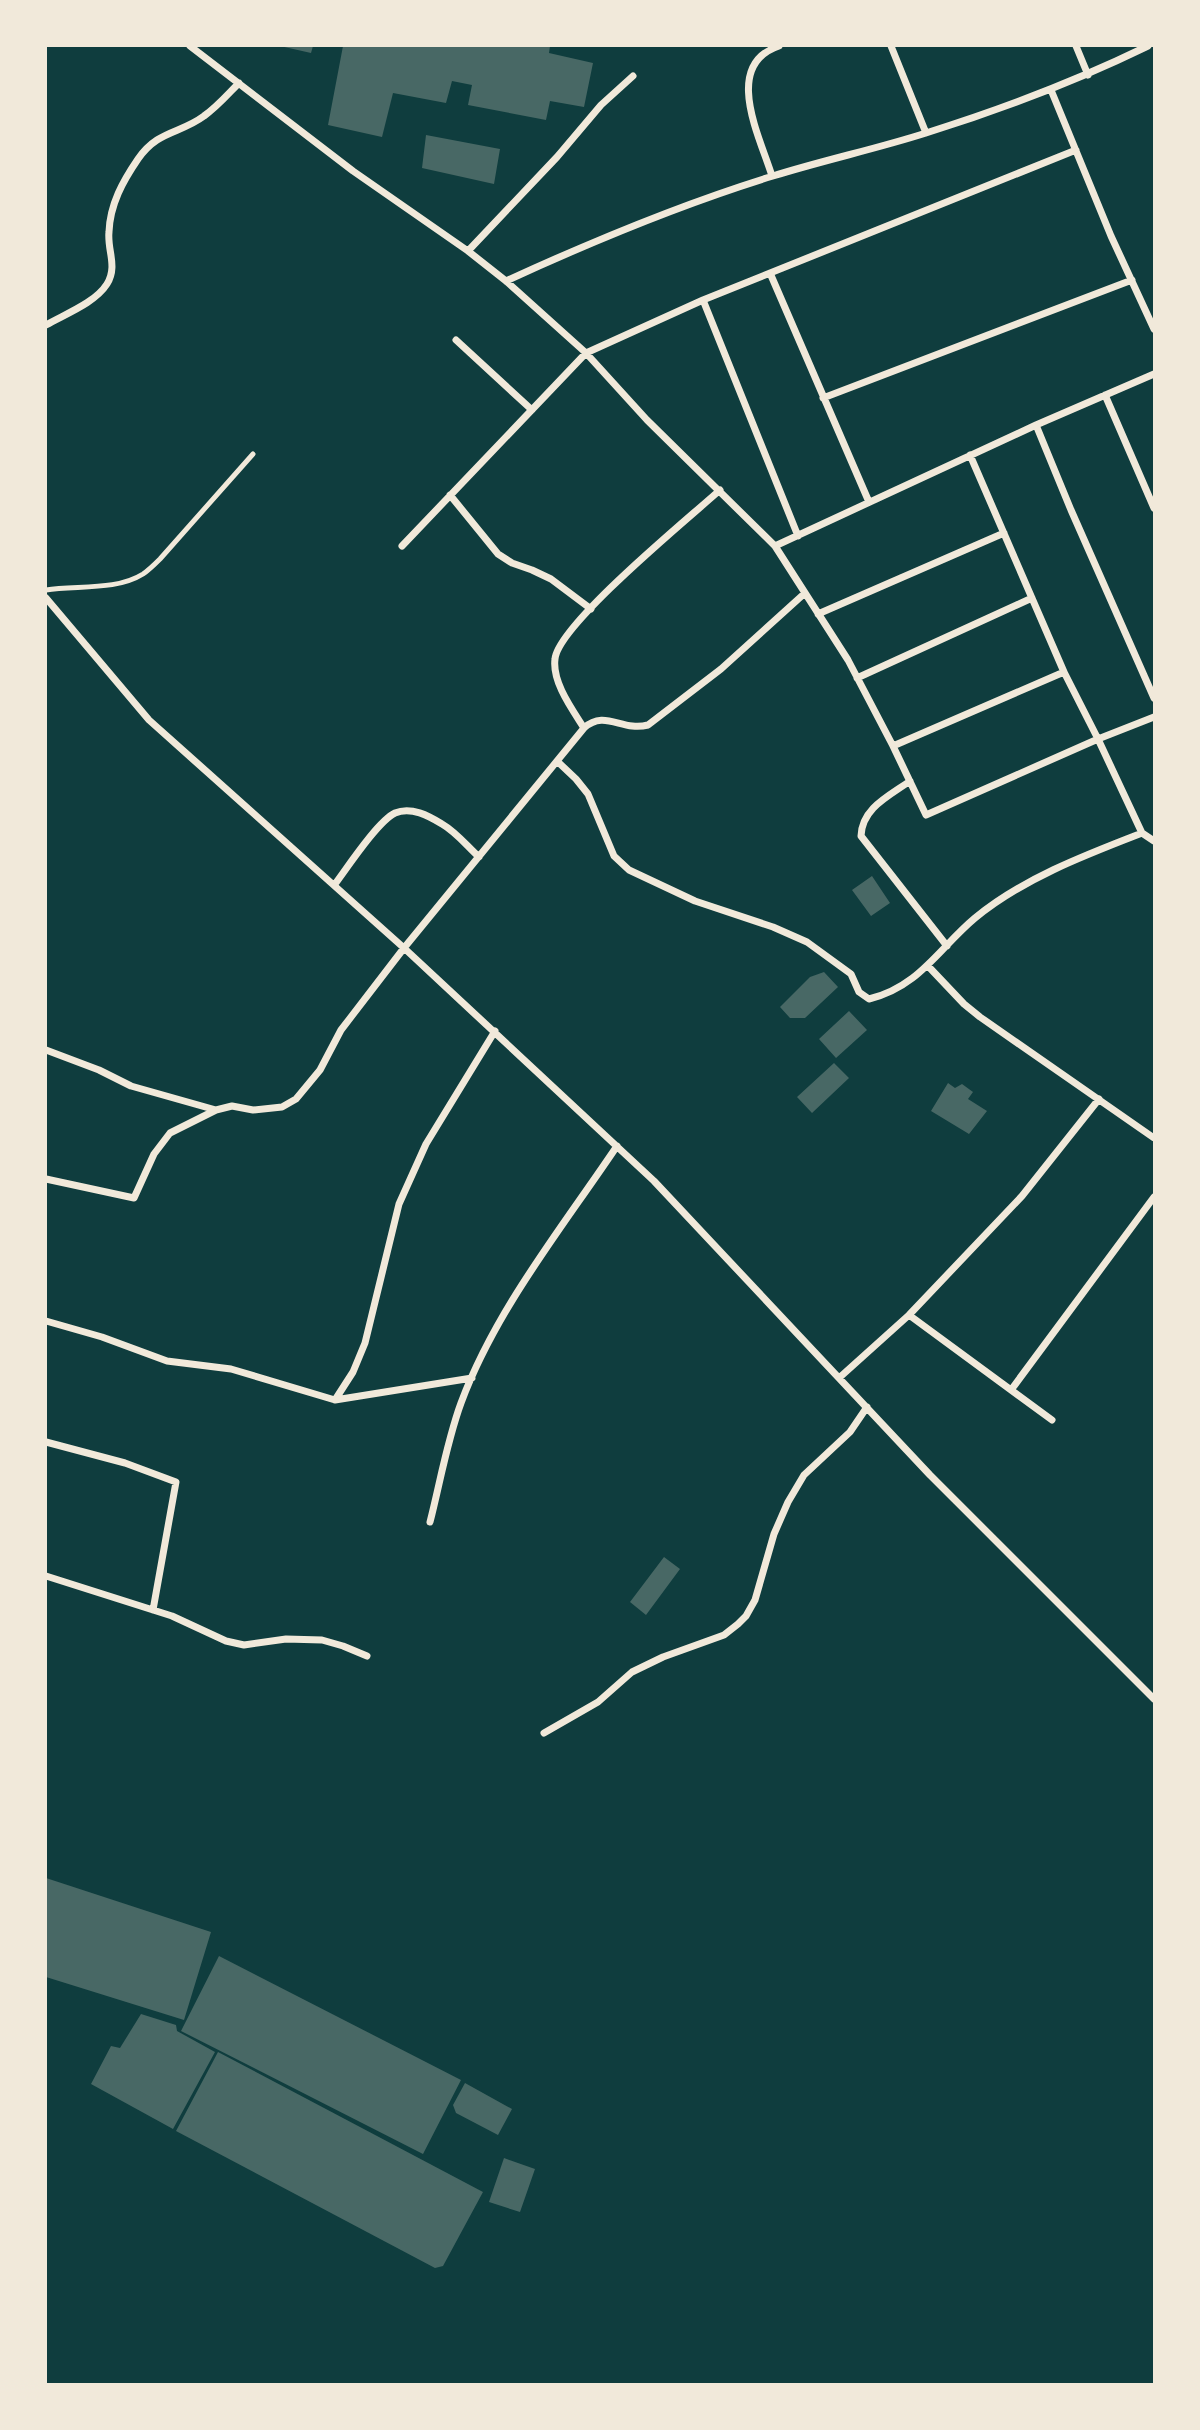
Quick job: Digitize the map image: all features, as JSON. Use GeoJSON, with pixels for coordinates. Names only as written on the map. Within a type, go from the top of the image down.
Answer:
{"type":"FeatureCollection","features":[{"type":"Feature","properties":{"kind":"street"},"geometry":{"type":"LineString","coordinates":[[190,46],[353,171],[468,251],[506,281],[586,353],[647,420],[775,546],[857,678],[926,815],[1154,717]]}},
{"type":"Feature","properties":{"kind":"street"},"geometry":{"type":"LineString","coordinates":[[772,176],[748,99],[748,80],[755,62],[762,54],[779,46]]}},
{"type":"Feature","properties":{"kind":"street"},"geometry":{"type":"LineString","coordinates":[[891,46],[926,133]]}},
{"type":"Feature","properties":{"kind":"street"},"geometry":{"type":"LineString","coordinates":[[1077,46],[1088,75]]}},
{"type":"Feature","properties":{"kind":"street"},"geometry":{"type":"LineString","coordinates":[[506,281],[597,239],[772,176],[926,133],[1051,90],[1148,46]]}},
{"type":"Feature","properties":{"kind":"street"},"geometry":{"type":"LineString","coordinates":[[468,251],[557,157],[601,105],[634,76]]}},
{"type":"Feature","properties":{"kind":"street"},"geometry":{"type":"LineString","coordinates":[[46,325],[95,296],[107,283],[113,269],[108,235],[116,196],[139,157],[150,144],[166,133],[204,117],[239,83]]}},
{"type":"Feature","properties":{"kind":"street"},"geometry":{"type":"LineString","coordinates":[[1051,90],[1154,329]]}},
{"type":"Feature","properties":{"kind":"street"},"geometry":{"type":"LineString","coordinates":[[402,546],[586,353],[703,300],[1076,150]]}},
{"type":"Feature","properties":{"kind":"street"},"geometry":{"type":"LineString","coordinates":[[770,273],[869,502]]}},
{"type":"Feature","properties":{"kind":"street"},"geometry":{"type":"LineString","coordinates":[[823,398],[1132,279]]}},
{"type":"Feature","properties":{"kind":"street"},"geometry":{"type":"LineString","coordinates":[[703,300],[798,536]]}},
{"type":"Feature","properties":{"kind":"street"},"geometry":{"type":"LineString","coordinates":[[456,340],[532,410]]}},
{"type":"Feature","properties":{"kind":"street"},"geometry":{"type":"LineString","coordinates":[[775,546],[1036,425],[1154,374]]}},
{"type":"Feature","properties":{"kind":"street"},"geometry":{"type":"LineString","coordinates":[[1105,395],[1154,508]]}},
{"type":"Feature","properties":{"kind":"street"},"geometry":{"type":"LineString","coordinates":[[1036,425],[1154,698]]}},
{"type":"Feature","properties":{"kind":"street"},"geometry":{"type":"LineString","coordinates":[[970,455],[1064,673],[1142,833],[1154,841]]}},
{"type":"Feature","properties":{"kind":"street"},"geometry":{"type":"LineString","coordinates":[[584,728],[560,685],[554,659],[565,636],[649,553],[720,490]]}},
{"type":"Feature","properties":{"kind":"street"},"geometry":{"type":"LineString","coordinates":[[450,495],[498,554],[512,563],[551,579],[591,608]]}},
{"type":"Feature","properties":{"kind":"street"},"geometry":{"type":"LineString","coordinates":[[818,614],[1004,533]]}},
{"type":"Feature","properties":{"kind":"street"},"geometry":{"type":"LineString","coordinates":[[46,1178],[134,1198],[154,1154],[170,1133],[216,1110],[232,1106],[253,1110],[282,1107],[296,1099],[320,1070],[341,1030],[404,948],[591,721],[599,719],[636,729],[649,725],[721,669],[805,593]]}},
{"type":"Feature","properties":{"kind":"street"},"geometry":{"type":"LineString","coordinates":[[46,598],[149,720],[335,884],[654,1181],[930,1475],[1154,1699]]}},
{"type":"Feature","properties":{"kind":"street"},"geometry":{"type":"LineString","coordinates":[[857,678],[1032,598]]}},
{"type":"Feature","properties":{"kind":"street"},"geometry":{"type":"LineString","coordinates":[[893,746],[1064,673]]}},
{"type":"Feature","properties":{"kind":"street"},"geometry":{"type":"LineString","coordinates":[[558,762],[588,794],[614,856],[629,870],[695,901],[774,927],[807,943],[851,974],[859,992],[869,999],[901,986],[928,966],[974,919],[1011,894],[1094,851],[1142,833]]}},
{"type":"Feature","properties":{"kind":"street"},"geometry":{"type":"LineString","coordinates":[[910,781],[869,811],[862,823],[861,836],[947,946]]}},
{"type":"Feature","properties":{"kind":"street"},"geometry":{"type":"LineString","coordinates":[[335,884],[384,821],[396,812],[425,814],[445,825],[480,857]]}},
{"type":"Feature","properties":{"kind":"street"},"geometry":{"type":"LineString","coordinates":[[928,966],[980,1017],[1154,1138]]}},
{"type":"Feature","properties":{"kind":"street"},"geometry":{"type":"LineString","coordinates":[[335,1400],[353,1372],[365,1343],[399,1204],[426,1144],[495,1031]]}},
{"type":"Feature","properties":{"kind":"street"},"geometry":{"type":"LineString","coordinates":[[46,1050],[99,1070],[131,1086],[216,1110]]}},
{"type":"Feature","properties":{"kind":"street"},"geometry":{"type":"LineString","coordinates":[[839,1378],[909,1315],[1022,1196],[1099,1099]]}},
{"type":"Feature","properties":{"kind":"street"},"geometry":{"type":"LineString","coordinates":[[430,1522],[461,1403],[489,1342],[521,1288],[617,1146]]}},
{"type":"Feature","properties":{"kind":"street"},"geometry":{"type":"LineString","coordinates":[[1011,1390],[1154,1197]]}},
{"type":"Feature","properties":{"kind":"street"},"geometry":{"type":"LineString","coordinates":[[909,1315],[1052,1420]]}},
{"type":"Feature","properties":{"kind":"street"},"geometry":{"type":"LineString","coordinates":[[46,1321],[102,1337],[167,1361],[231,1369],[335,1400],[472,1378]]}},
{"type":"Feature","properties":{"kind":"street"},"geometry":{"type":"LineString","coordinates":[[544,1733],[598,1702],[632,1672],[663,1657],[724,1635],[746,1616],[755,1600],[774,1534],[804,1475],[850,1432],[867,1407]]}},
{"type":"Feature","properties":{"kind":"street"},"geometry":{"type":"LineString","coordinates":[[46,1442],[125,1463],[176,1482],[153,1610]]}},
{"type":"Feature","properties":{"kind":"street"},"geometry":{"type":"LineString","coordinates":[[46,1576],[153,1610],[226,1641],[244,1644],[286,1639],[323,1640],[367,1656]]}},
{"type":"Feature","properties":{"kind":"lane"},"geometry":{"type":"LineString","coordinates":[[46,590],[99,586],[143,575],[253,454]]}},
{"type":"Feature","properties":{"kind":"building"},"geometry":{"type":"Polygon","coordinates":[[[280,46],[313,46],[311,53],[280,46]]]}},
{"type":"Feature","properties":{"kind":"building"},"geometry":{"type":"Polygon","coordinates":[[[343,46],[550,46],[549,53],[593,63],[584,107],[550,101],[546,120],[468,105],[472,85],[452,81],[446,103],[393,93],[382,137],[328,125],[343,46]]]}},
{"type":"Feature","properties":{"kind":"building"},"geometry":{"type":"Polygon","coordinates":[[[426,135],[500,149],[494,184],[422,168],[426,135]]]}},
{"type":"Feature","properties":{"kind":"building"},"geometry":{"type":"Polygon","coordinates":[[[872,876],[890,903],[871,916],[852,890],[872,876]]]}},
{"type":"Feature","properties":{"kind":"building"},"geometry":{"type":"Polygon","coordinates":[[[824,972],[838,987],[805,1018],[790,1018],[780,1007],[810,977],[824,972]]]}},
{"type":"Feature","properties":{"kind":"building"},"geometry":{"type":"Polygon","coordinates":[[[849,1011],[867,1030],[836,1058],[819,1039],[849,1011]]]}},
{"type":"Feature","properties":{"kind":"building"},"geometry":{"type":"Polygon","coordinates":[[[834,1063],[849,1078],[812,1113],[797,1097],[834,1063]]]}},
{"type":"Feature","properties":{"kind":"building"},"geometry":{"type":"Polygon","coordinates":[[[948,1083],[955,1088],[962,1084],[973,1092],[968,1099],[987,1111],[969,1134],[931,1111],[948,1083]]]}},
{"type":"Feature","properties":{"kind":"building"},"geometry":{"type":"Polygon","coordinates":[[[664,1557],[680,1569],[646,1615],[630,1602],[664,1557]]]}},
{"type":"Feature","properties":{"kind":"building"},"geometry":{"type":"Polygon","coordinates":[[[46,1878],[211,1932],[184,2020],[46,1977],[46,1878]]]}},
{"type":"Feature","properties":{"kind":"building"},"geometry":{"type":"Polygon","coordinates":[[[219,1956],[461,2080],[423,2154],[181,2031],[219,1956]]]}},
{"type":"Feature","properties":{"kind":"building"},"geometry":{"type":"Polygon","coordinates":[[[141,2014],[176,2025],[177,2031],[215,2052],[173,2129],[91,2084],[111,2046],[120,2048],[141,2014]]]}},
{"type":"Feature","properties":{"kind":"building"},"geometry":{"type":"Polygon","coordinates":[[[218,2052],[483,2192],[443,2266],[435,2268],[176,2131],[218,2052]]]}},
{"type":"Feature","properties":{"kind":"building"},"geometry":{"type":"Polygon","coordinates":[[[465,2083],[512,2109],[498,2135],[456,2113],[453,2105],[465,2083]]]}},
{"type":"Feature","properties":{"kind":"building"},"geometry":{"type":"Polygon","coordinates":[[[504,2158],[535,2169],[520,2212],[489,2202],[504,2158]]]}}]}
